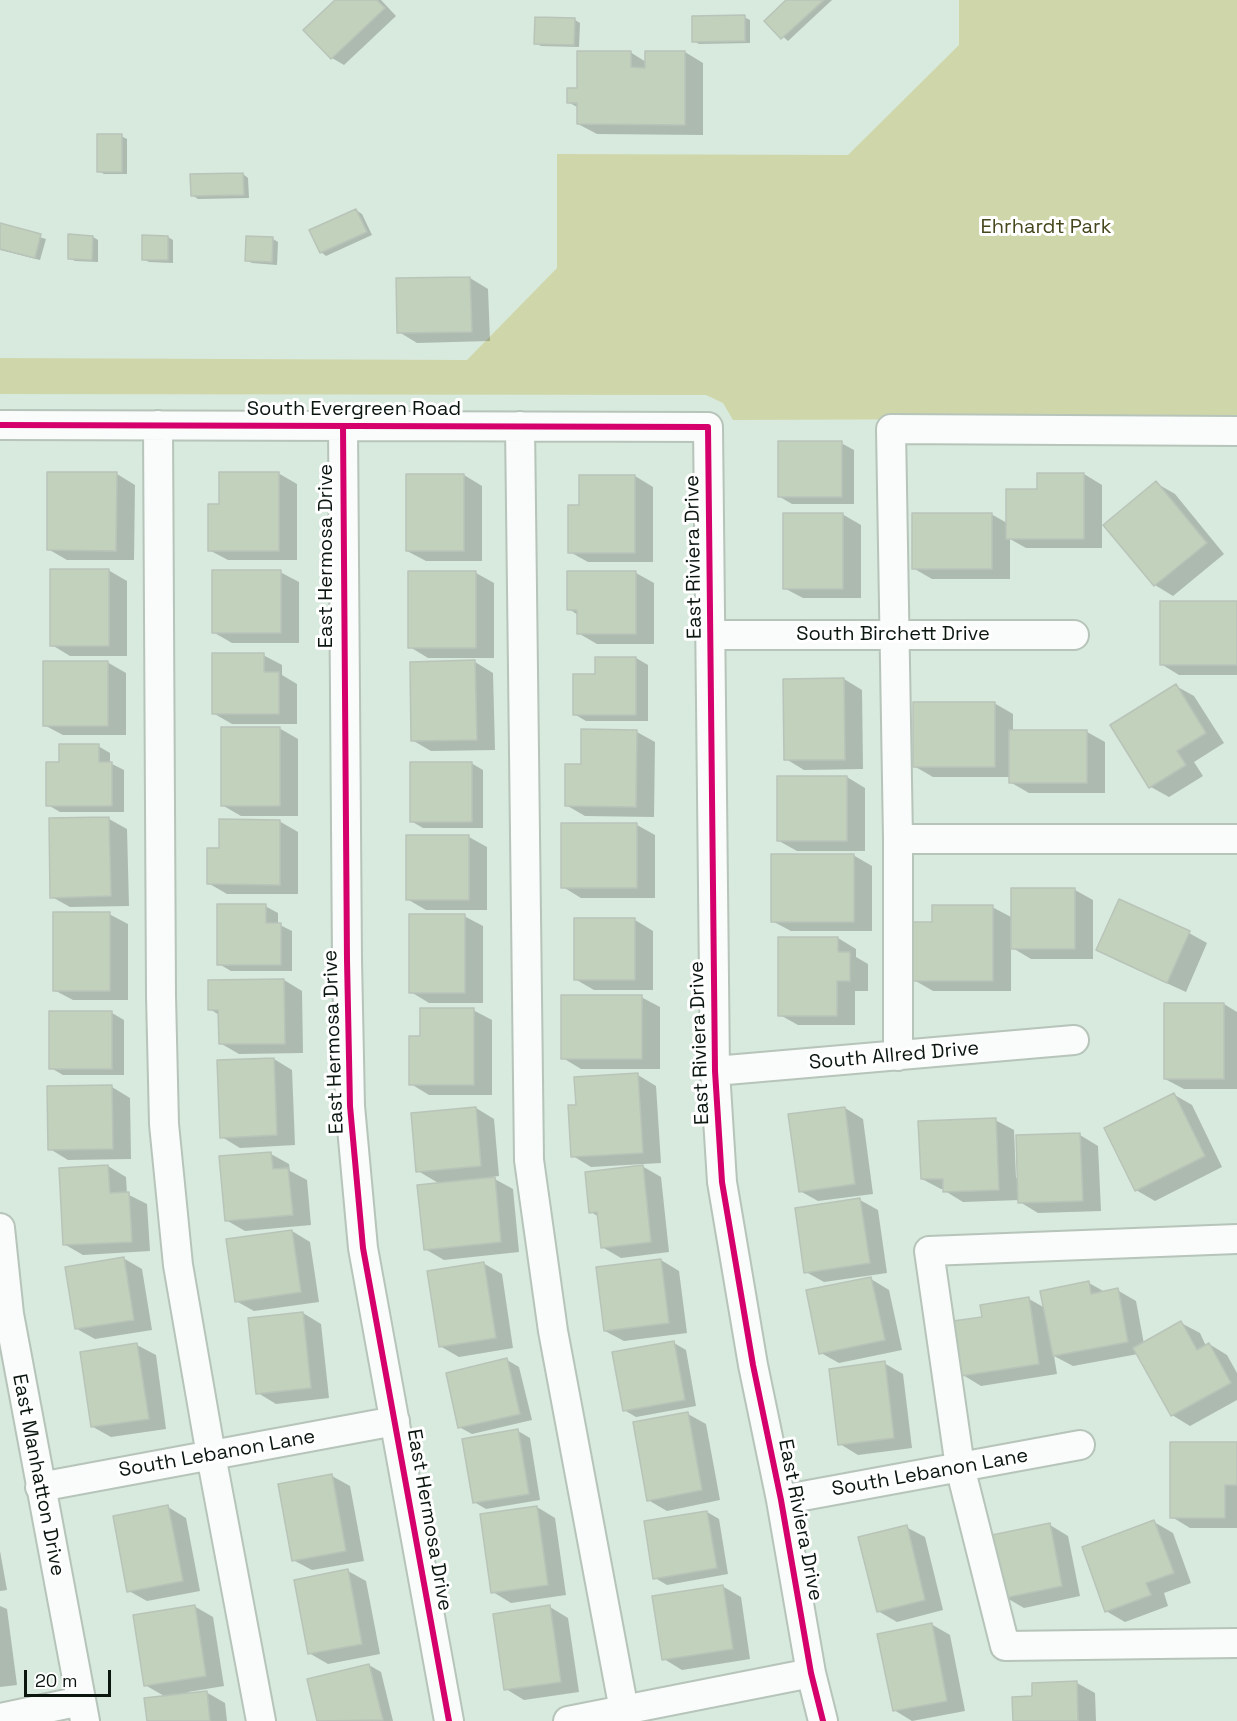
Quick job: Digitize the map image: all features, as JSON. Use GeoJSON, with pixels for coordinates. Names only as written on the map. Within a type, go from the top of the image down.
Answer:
{"type":"FeatureCollection","features":[{"type":"Feature","properties":{"kind":"street","name":"South Evergreen Road"},"geometry":{"type":"LineString","coordinates":[[0,425],[708,427]]}},
{"type":"Feature","properties":{"kind":"street"},"geometry":{"type":"LineString","coordinates":[[158,425],[160,996],[164,1124],[178,1264],[261,1721]]}},
{"type":"Feature","properties":{"kind":"street","name":"East Hermosa Drive"},"geometry":{"type":"LineString","coordinates":[[343,426],[346,948],[350,1106],[363,1248],[449,1721]]}},
{"type":"Feature","properties":{"kind":"street"},"geometry":{"type":"LineString","coordinates":[[520,426],[529,1160],[553,1331],[625,1715]]}},
{"type":"Feature","properties":{"kind":"street","name":"East Riviera Drive"},"geometry":{"type":"LineString","coordinates":[[708,427],[715,1071],[722,1182],[753,1365],[823,1721]]}},
{"type":"Feature","properties":{"kind":"street"},"geometry":{"type":"LineString","coordinates":[[898,1056],[898,839],[891,429],[1237,431]]}},
{"type":"Feature","properties":{"kind":"street","name":"South Birchett Drive"},"geometry":{"type":"LineString","coordinates":[[711,635],[1074,635]]}},
{"type":"Feature","properties":{"kind":"street"},"geometry":{"type":"LineString","coordinates":[[898,839],[1237,839]]}},
{"type":"Feature","properties":{"kind":"street","name":"South Allred Drive"},"geometry":{"type":"LineString","coordinates":[[715,1071],[1074,1040]]}},
{"type":"Feature","properties":{"kind":"street","name":"East Manhatton Drive"},"geometry":{"type":"LineString","coordinates":[[0,1228],[9,1314],[83,1711]]}},
{"type":"Feature","properties":{"kind":"street"},"geometry":{"type":"LineString","coordinates":[[1237,1239],[929,1251],[960,1467],[1005,1646],[1237,1643]]}},
{"type":"Feature","properties":{"kind":"street","name":"South Lebanon Lane"},"geometry":{"type":"LineString","coordinates":[[40,1487],[395,1421]]}},
{"type":"Feature","properties":{"kind":"street","name":"South Lebanon Lane"},"geometry":{"type":"LineString","coordinates":[[781,1500],[1080,1445]]}},
{"type":"Feature","properties":{"kind":"street"},"geometry":{"type":"LineString","coordinates":[[568,1721],[625,1715],[812,1674]]}},
{"type":"Feature","properties":{"kind":"street"},"geometry":{"type":"LineString","coordinates":[[0,1718],[83,1711]]}},
{"type":"Feature","properties":{"kind":"green space","name":"Ehrhardt Park"},"geometry":{"type":"Polygon","coordinates":[[[959,0],[1237,0],[1237,418],[733,420],[723,403],[706,395],[0,394],[0,358],[467,360],[557,268],[557,154],[848,155],[959,45],[959,0]]]}},
{"type":"Feature","properties":{"kind":"building"},"geometry":{"type":"Polygon","coordinates":[[[335,0],[377,0],[385,8],[331,59],[303,30],[335,0]]]}},
{"type":"Feature","properties":{"kind":"building"},"geometry":{"type":"Polygon","coordinates":[[[786,0],[824,0],[781,39],[764,21],[786,0]]]}},
{"type":"Feature","properties":{"kind":"building"},"geometry":{"type":"Polygon","coordinates":[[[745,15],[745,41],[692,42],[692,16],[745,15]]]}},
{"type":"Feature","properties":{"kind":"building"},"geometry":{"type":"Polygon","coordinates":[[[535,17],[575,18],[574,45],[534,44],[535,17]]]}},
{"type":"Feature","properties":{"kind":"building"},"geometry":{"type":"Polygon","coordinates":[[[577,51],[631,51],[631,67],[645,68],[645,51],[685,51],[685,125],[577,124],[577,103],[567,103],[567,88],[577,88],[577,51]]]}},
{"type":"Feature","properties":{"kind":"building"},"geometry":{"type":"Polygon","coordinates":[[[97,134],[122,134],[122,172],[97,172],[97,134]]]}},
{"type":"Feature","properties":{"kind":"building"},"geometry":{"type":"Polygon","coordinates":[[[243,173],[244,195],[191,196],[190,174],[243,173]]]}},
{"type":"Feature","properties":{"kind":"building"},"geometry":{"type":"Polygon","coordinates":[[[356,209],[367,232],[320,253],[309,230],[356,209]]]}},
{"type":"Feature","properties":{"kind":"building"},"geometry":{"type":"Polygon","coordinates":[[[0,223],[41,234],[35,258],[0,249],[0,223]]]}},
{"type":"Feature","properties":{"kind":"building"},"geometry":{"type":"Polygon","coordinates":[[[68,234],[93,236],[92,260],[68,259],[68,234]]]}},
{"type":"Feature","properties":{"kind":"building"},"geometry":{"type":"Polygon","coordinates":[[[142,235],[168,236],[168,260],[142,260],[142,235]]]}},
{"type":"Feature","properties":{"kind":"building"},"geometry":{"type":"Polygon","coordinates":[[[246,236],[273,237],[272,262],[245,261],[246,236]]]}},
{"type":"Feature","properties":{"kind":"building"},"geometry":{"type":"Polygon","coordinates":[[[470,277],[472,332],[397,333],[396,278],[470,277]]]}},
{"type":"Feature","properties":{"kind":"building"},"geometry":{"type":"Polygon","coordinates":[[[778,441],[842,441],[842,497],[778,497],[778,441]]]}},
{"type":"Feature","properties":{"kind":"building"},"geometry":{"type":"Polygon","coordinates":[[[47,472],[117,472],[116,551],[47,550],[47,472]]]}},
{"type":"Feature","properties":{"kind":"building"},"geometry":{"type":"Polygon","coordinates":[[[219,472],[279,472],[279,551],[208,551],[208,504],[219,504],[219,472]]]}},
{"type":"Feature","properties":{"kind":"building"},"geometry":{"type":"Polygon","coordinates":[[[1037,473],[1084,473],[1084,539],[1006,539],[1006,489],[1037,489],[1037,473]]]}},
{"type":"Feature","properties":{"kind":"building"},"geometry":{"type":"Polygon","coordinates":[[[406,474],[464,474],[464,551],[406,551],[406,474]]]}},
{"type":"Feature","properties":{"kind":"building"},"geometry":{"type":"Polygon","coordinates":[[[579,475],[635,475],[635,553],[568,553],[568,505],[579,505],[579,475]]]}},
{"type":"Feature","properties":{"kind":"building"},"geometry":{"type":"Polygon","coordinates":[[[1156,481],[1207,543],[1154,586],[1103,525],[1156,481]]]}},
{"type":"Feature","properties":{"kind":"building"},"geometry":{"type":"Polygon","coordinates":[[[783,513],[843,513],[843,589],[783,589],[783,513]]]}},
{"type":"Feature","properties":{"kind":"building"},"geometry":{"type":"Polygon","coordinates":[[[912,513],[992,513],[992,569],[912,569],[912,513]]]}},
{"type":"Feature","properties":{"kind":"building"},"geometry":{"type":"Polygon","coordinates":[[[50,569],[109,569],[109,646],[50,646],[50,569]]]}},
{"type":"Feature","properties":{"kind":"building"},"geometry":{"type":"Polygon","coordinates":[[[212,570],[281,570],[281,633],[212,633],[212,570]]]}},
{"type":"Feature","properties":{"kind":"building"},"geometry":{"type":"Polygon","coordinates":[[[408,571],[476,571],[476,648],[408,648],[408,571]]]}},
{"type":"Feature","properties":{"kind":"building"},"geometry":{"type":"Polygon","coordinates":[[[567,571],[636,571],[636,634],[577,634],[577,610],[567,610],[567,571]]]}},
{"type":"Feature","properties":{"kind":"building"},"geometry":{"type":"Polygon","coordinates":[[[1160,601],[1237,601],[1237,665],[1160,665],[1160,601]]]}},
{"type":"Feature","properties":{"kind":"building"},"geometry":{"type":"Polygon","coordinates":[[[212,653],[264,653],[264,672],[279,672],[279,714],[212,714],[212,653]]]}},
{"type":"Feature","properties":{"kind":"building"},"geometry":{"type":"Polygon","coordinates":[[[595,657],[636,657],[636,715],[573,715],[573,674],[595,674],[595,657]]]}},
{"type":"Feature","properties":{"kind":"building"},"geometry":{"type":"Polygon","coordinates":[[[475,660],[477,740],[411,741],[410,662],[475,660]]]}},
{"type":"Feature","properties":{"kind":"building"},"geometry":{"type":"Polygon","coordinates":[[[43,661],[108,661],[108,726],[43,726],[43,661]]]}},
{"type":"Feature","properties":{"kind":"building"},"geometry":{"type":"Polygon","coordinates":[[[844,678],[845,760],[784,760],[783,679],[844,678]]]}},
{"type":"Feature","properties":{"kind":"building"},"geometry":{"type":"Polygon","coordinates":[[[1176,684],[1206,733],[1177,751],[1186,765],[1149,788],[1110,725],[1176,684]]]}},
{"type":"Feature","properties":{"kind":"building"},"geometry":{"type":"Polygon","coordinates":[[[913,702],[995,702],[995,767],[913,767],[913,702]]]}},
{"type":"Feature","properties":{"kind":"building"},"geometry":{"type":"Polygon","coordinates":[[[221,727],[280,727],[280,806],[221,806],[221,727]]]}},
{"type":"Feature","properties":{"kind":"building"},"geometry":{"type":"Polygon","coordinates":[[[581,729],[637,730],[636,807],[565,806],[565,764],[581,764],[581,729]]]}},
{"type":"Feature","properties":{"kind":"building"},"geometry":{"type":"Polygon","coordinates":[[[1009,730],[1087,730],[1087,783],[1009,783],[1009,730]]]}},
{"type":"Feature","properties":{"kind":"building"},"geometry":{"type":"Polygon","coordinates":[[[59,744],[99,744],[99,762],[112,762],[112,806],[46,806],[46,762],[59,762],[59,744]]]}},
{"type":"Feature","properties":{"kind":"building"},"geometry":{"type":"Polygon","coordinates":[[[410,762],[472,762],[472,822],[410,822],[410,762]]]}},
{"type":"Feature","properties":{"kind":"building"},"geometry":{"type":"Polygon","coordinates":[[[777,776],[847,776],[847,841],[777,841],[777,776]]]}},
{"type":"Feature","properties":{"kind":"building"},"geometry":{"type":"Polygon","coordinates":[[[109,817],[111,896],[50,898],[49,818],[109,817]]]}},
{"type":"Feature","properties":{"kind":"building"},"geometry":{"type":"Polygon","coordinates":[[[219,819],[280,820],[280,885],[207,884],[207,848],[219,848],[219,819]]]}},
{"type":"Feature","properties":{"kind":"building"},"geometry":{"type":"Polygon","coordinates":[[[561,823],[637,823],[637,888],[561,888],[561,823]]]}},
{"type":"Feature","properties":{"kind":"building"},"geometry":{"type":"Polygon","coordinates":[[[406,835],[469,835],[469,900],[406,900],[406,835]]]}},
{"type":"Feature","properties":{"kind":"building"},"geometry":{"type":"Polygon","coordinates":[[[771,854],[854,854],[854,922],[771,922],[771,854]]]}},
{"type":"Feature","properties":{"kind":"building"},"geometry":{"type":"Polygon","coordinates":[[[1011,888],[1075,888],[1075,949],[1011,949],[1011,888]]]}},
{"type":"Feature","properties":{"kind":"building"},"geometry":{"type":"Polygon","coordinates":[[[1119,899],[1190,931],[1167,983],[1096,950],[1119,899]]]}},
{"type":"Feature","properties":{"kind":"building"},"geometry":{"type":"Polygon","coordinates":[[[217,904],[266,904],[266,923],[281,923],[281,965],[217,965],[217,904]]]}},
{"type":"Feature","properties":{"kind":"building"},"geometry":{"type":"Polygon","coordinates":[[[932,905],[993,905],[993,981],[913,981],[913,922],[932,922],[932,905]]]}},
{"type":"Feature","properties":{"kind":"building"},"geometry":{"type":"Polygon","coordinates":[[[53,912],[110,912],[110,991],[53,991],[53,912]]]}},
{"type":"Feature","properties":{"kind":"building"},"geometry":{"type":"Polygon","coordinates":[[[409,914],[465,914],[465,993],[409,993],[409,914]]]}},
{"type":"Feature","properties":{"kind":"building"},"geometry":{"type":"Polygon","coordinates":[[[574,918],[635,918],[635,980],[574,980],[574,918]]]}},
{"type":"Feature","properties":{"kind":"building"},"geometry":{"type":"Polygon","coordinates":[[[778,937],[838,937],[838,952],[850,952],[850,981],[837,981],[837,1016],[778,1016],[778,937]]]}},
{"type":"Feature","properties":{"kind":"building"},"geometry":{"type":"Polygon","coordinates":[[[284,979],[285,1044],[219,1044],[218,1010],[208,1010],[208,980],[284,979]]]}},
{"type":"Feature","properties":{"kind":"building"},"geometry":{"type":"Polygon","coordinates":[[[561,995],[642,995],[642,1059],[561,1059],[561,995]]]}},
{"type":"Feature","properties":{"kind":"building"},"geometry":{"type":"Polygon","coordinates":[[[1164,1003],[1224,1003],[1224,1079],[1164,1079],[1164,1003]]]}},
{"type":"Feature","properties":{"kind":"building"},"geometry":{"type":"Polygon","coordinates":[[[420,1008],[474,1008],[474,1085],[409,1085],[409,1036],[420,1036],[420,1008]]]}},
{"type":"Feature","properties":{"kind":"building"},"geometry":{"type":"Polygon","coordinates":[[[49,1011],[112,1011],[112,1069],[49,1069],[49,1011]]]}},
{"type":"Feature","properties":{"kind":"building"},"geometry":{"type":"Polygon","coordinates":[[[274,1058],[277,1135],[220,1138],[217,1060],[274,1058]]]}},
{"type":"Feature","properties":{"kind":"building"},"geometry":{"type":"Polygon","coordinates":[[[638,1073],[643,1153],[571,1157],[568,1105],[576,1105],[574,1077],[638,1073]]]}},
{"type":"Feature","properties":{"kind":"building"},"geometry":{"type":"Polygon","coordinates":[[[112,1085],[113,1149],[48,1150],[47,1086],[112,1085]]]}},
{"type":"Feature","properties":{"kind":"building"},"geometry":{"type":"Polygon","coordinates":[[[1174,1093],[1205,1156],[1135,1191],[1104,1128],[1174,1093]]]}},
{"type":"Feature","properties":{"kind":"building"},"geometry":{"type":"Polygon","coordinates":[[[476,1107],[481,1166],[416,1172],[411,1113],[476,1107]]]}},
{"type":"Feature","properties":{"kind":"building"},"geometry":{"type":"Polygon","coordinates":[[[845,1107],[855,1184],[799,1192],[788,1114],[845,1107]]]}},
{"type":"Feature","properties":{"kind":"building"},"geometry":{"type":"Polygon","coordinates":[[[996,1118],[999,1190],[943,1192],[943,1179],[921,1179],[918,1121],[996,1118]]]}},
{"type":"Feature","properties":{"kind":"building"},"geometry":{"type":"Polygon","coordinates":[[[1080,1133],[1083,1201],[1018,1203],[1016,1135],[1080,1133]]]}},
{"type":"Feature","properties":{"kind":"building"},"geometry":{"type":"Polygon","coordinates":[[[271,1152],[273,1169],[288,1168],[293,1215],[225,1221],[219,1156],[271,1152]]]}},
{"type":"Feature","properties":{"kind":"building"},"geometry":{"type":"Polygon","coordinates":[[[108,1165],[110,1193],[129,1192],[132,1242],[63,1245],[59,1168],[108,1165]]]}},
{"type":"Feature","properties":{"kind":"building"},"geometry":{"type":"Polygon","coordinates":[[[643,1165],[651,1242],[601,1248],[597,1212],[589,1213],[585,1172],[643,1165]]]}},
{"type":"Feature","properties":{"kind":"building"},"geometry":{"type":"Polygon","coordinates":[[[495,1177],[501,1242],[424,1250],[417,1185],[495,1177]]]}},
{"type":"Feature","properties":{"kind":"building"},"geometry":{"type":"Polygon","coordinates":[[[860,1198],[870,1263],[804,1273],[795,1208],[860,1198]]]}},
{"type":"Feature","properties":{"kind":"building"},"geometry":{"type":"Polygon","coordinates":[[[292,1230],[301,1292],[235,1302],[226,1239],[292,1230]]]}},
{"type":"Feature","properties":{"kind":"building"},"geometry":{"type":"Polygon","coordinates":[[[124,1257],[134,1320],[75,1329],[65,1267],[124,1257]]]}},
{"type":"Feature","properties":{"kind":"building"},"geometry":{"type":"Polygon","coordinates":[[[661,1259],[669,1323],[604,1331],[596,1267],[661,1259]]]}},
{"type":"Feature","properties":{"kind":"building"},"geometry":{"type":"Polygon","coordinates":[[[484,1262],[496,1338],[439,1347],[427,1271],[484,1262]]]}},
{"type":"Feature","properties":{"kind":"building"},"geometry":{"type":"Polygon","coordinates":[[[871,1277],[885,1340],[819,1354],[806,1290],[871,1277]]]}},
{"type":"Feature","properties":{"kind":"building"},"geometry":{"type":"Polygon","coordinates":[[[1089,1281],[1091,1294],[1118,1288],[1128,1342],[1053,1356],[1040,1291],[1089,1281]]]}},
{"type":"Feature","properties":{"kind":"building"},"geometry":{"type":"Polygon","coordinates":[[[1029,1297],[1039,1364],[961,1376],[953,1321],[982,1317],[980,1305],[1029,1297]]]}},
{"type":"Feature","properties":{"kind":"building"},"geometry":{"type":"Polygon","coordinates":[[[303,1312],[311,1388],[256,1394],[248,1318],[303,1312]]]}},
{"type":"Feature","properties":{"kind":"building"},"geometry":{"type":"Polygon","coordinates":[[[1181,1321],[1197,1350],[1209,1343],[1231,1383],[1171,1416],[1133,1348],[1181,1321]]]}},
{"type":"Feature","properties":{"kind":"building"},"geometry":{"type":"Polygon","coordinates":[[[674,1341],[685,1400],[623,1411],[612,1352],[674,1341]]]}},
{"type":"Feature","properties":{"kind":"building"},"geometry":{"type":"Polygon","coordinates":[[[137,1343],[149,1419],[91,1427],[80,1352],[137,1343]]]}},
{"type":"Feature","properties":{"kind":"building"},"geometry":{"type":"Polygon","coordinates":[[[507,1358],[520,1414],[458,1428],[446,1373],[507,1358]]]}},
{"type":"Feature","properties":{"kind":"building"},"geometry":{"type":"Polygon","coordinates":[[[885,1361],[894,1438],[838,1445],[829,1369],[885,1361]]]}},
{"type":"Feature","properties":{"kind":"building"},"geometry":{"type":"Polygon","coordinates":[[[688,1412],[702,1490],[647,1501],[633,1422],[688,1412]]]}},
{"type":"Feature","properties":{"kind":"building"},"geometry":{"type":"Polygon","coordinates":[[[518,1429],[529,1494],[473,1503],[462,1439],[518,1429]]]}},
{"type":"Feature","properties":{"kind":"building"},"geometry":{"type":"Polygon","coordinates":[[[1170,1442],[1237,1442],[1237,1485],[1225,1485],[1225,1518],[1170,1518],[1170,1442]]]}},
{"type":"Feature","properties":{"kind":"building"},"geometry":{"type":"Polygon","coordinates":[[[332,1474],[346,1551],[292,1561],[278,1484],[332,1474]]]}},
{"type":"Feature","properties":{"kind":"building"},"geometry":{"type":"Polygon","coordinates":[[[168,1505],[183,1581],[127,1592],[113,1516],[168,1505]]]}},
{"type":"Feature","properties":{"kind":"building"},"geometry":{"type":"Polygon","coordinates":[[[537,1506],[548,1585],[491,1593],[480,1514],[537,1506]]]}},
{"type":"Feature","properties":{"kind":"building"},"geometry":{"type":"Polygon","coordinates":[[[707,1511],[717,1568],[653,1579],[644,1521],[707,1511]]]}},
{"type":"Feature","properties":{"kind":"building"},"geometry":{"type":"Polygon","coordinates":[[[1154,1520],[1174,1573],[1146,1583],[1151,1595],[1105,1612],[1082,1547],[1154,1520]]]}},
{"type":"Feature","properties":{"kind":"building"},"geometry":{"type":"Polygon","coordinates":[[[1050,1523],[1062,1586],[1004,1598],[992,1535],[1050,1523]]]}},
{"type":"Feature","properties":{"kind":"building"},"geometry":{"type":"Polygon","coordinates":[[[907,1525],[925,1600],[877,1612],[858,1537],[907,1525]]]}},
{"type":"Feature","properties":{"kind":"building"},"geometry":{"type":"Polygon","coordinates":[[[348,1569],[362,1644],[308,1654],[294,1580],[348,1569]]]}},
{"type":"Feature","properties":{"kind":"building"},"geometry":{"type":"Polygon","coordinates":[[[723,1585],[733,1649],[662,1660],[652,1596],[723,1585]]]}},
{"type":"Feature","properties":{"kind":"building"},"geometry":{"type":"Polygon","coordinates":[[[195,1605],[206,1676],[144,1686],[133,1615],[195,1605]]]}},
{"type":"Feature","properties":{"kind":"building"},"geometry":{"type":"Polygon","coordinates":[[[550,1605],[561,1682],[504,1690],[493,1614],[550,1605]]]}},
{"type":"Feature","properties":{"kind":"building"},"geometry":{"type":"Polygon","coordinates":[[[932,1623],[947,1701],[893,1711],[877,1634],[932,1623]]]}},
{"type":"Feature","properties":{"kind":"building"},"geometry":{"type":"Polygon","coordinates":[[[369,1664],[383,1720],[317,1721],[307,1679],[369,1664]]]}},
{"type":"Feature","properties":{"kind":"building"},"geometry":{"type":"Polygon","coordinates":[[[1077,1681],[1078,1721],[1013,1721],[1012,1697],[1032,1696],[1032,1683],[1077,1681]]]}},
{"type":"Feature","properties":{"kind":"building"},"geometry":{"type":"Polygon","coordinates":[[[207,1691],[210,1721],[147,1721],[144,1698],[207,1691]]]}},
{"type":"Feature","properties":{"kind":"cycle path"},"geometry":{"type":"LineString","coordinates":[[0,425],[708,427],[715,1071],[722,1182],[753,1365],[781,1500],[811,1673],[823,1721]]}},
{"type":"Feature","properties":{"kind":"cycle path"},"geometry":{"type":"LineString","coordinates":[[343,426],[350,1106],[363,1248],[449,1721]]}}]}
